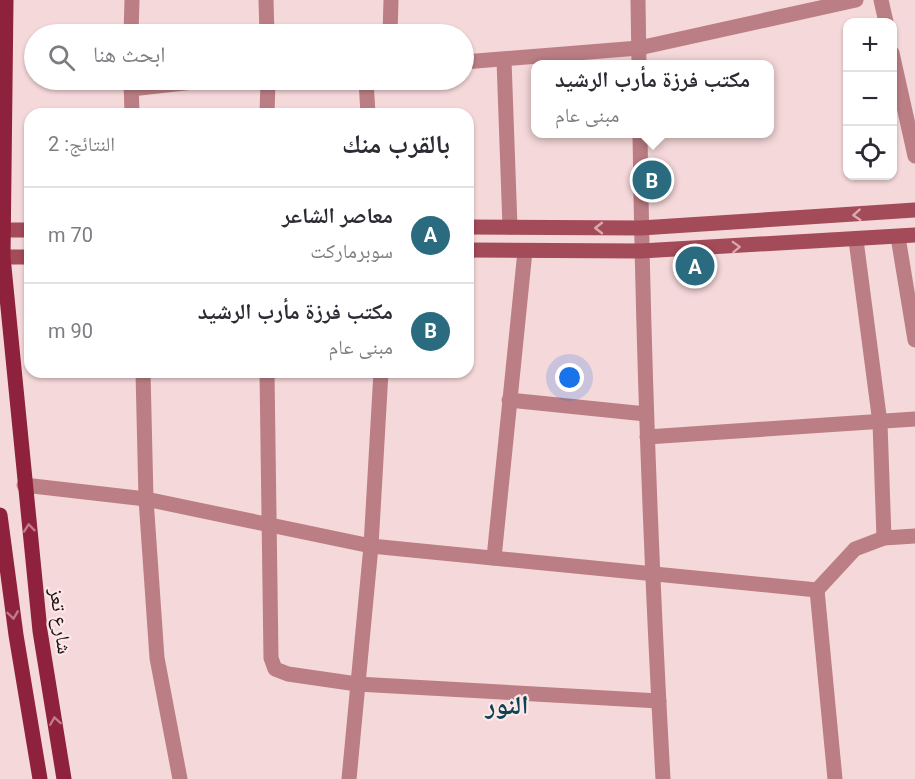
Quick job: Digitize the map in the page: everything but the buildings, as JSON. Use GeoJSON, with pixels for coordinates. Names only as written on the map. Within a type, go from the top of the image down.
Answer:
{"type":"FeatureCollection","features":[{"type":"Feature","properties":{"kind":"main road","name":"شارع تعز"},"geometry":{"type":"LineString","coordinates":[[6,0],[2,256],[40,631],[64,779]]}},
{"type":"Feature","properties":{"kind":"main road"},"geometry":{"type":"LineString","coordinates":[[0,515],[16,635],[40,779]]}},
{"type":"Feature","properties":{"kind":"street"},"geometry":{"type":"LineString","coordinates":[[131,24],[132,0]]}},
{"type":"Feature","properties":{"kind":"street"},"geometry":{"type":"LineString","coordinates":[[266,0],[267,24]]}},
{"type":"Feature","properties":{"kind":"street"},"geometry":{"type":"LineString","coordinates":[[390,24],[391,0]]}},
{"type":"Feature","properties":{"kind":"street"},"geometry":{"type":"LineString","coordinates":[[638,0],[639,60]]}},
{"type":"Feature","properties":{"kind":"street"},"geometry":{"type":"LineString","coordinates":[[474,62],[639,48],[856,0]]}},
{"type":"Feature","properties":{"kind":"street"},"geometry":{"type":"LineString","coordinates":[[881,0],[885,18]]}},
{"type":"Feature","properties":{"kind":"street"},"geometry":{"type":"LineString","coordinates":[[504,60],[510,227]]}},
{"type":"Feature","properties":{"kind":"street"},"geometry":{"type":"LineString","coordinates":[[896,72],[915,156]]}},
{"type":"Feature","properties":{"kind":"street"},"geometry":{"type":"LineString","coordinates":[[131,90],[132,108]]}},
{"type":"Feature","properties":{"kind":"street"},"geometry":{"type":"LineString","coordinates":[[267,108],[268,90]]}},
{"type":"Feature","properties":{"kind":"street"},"geometry":{"type":"LineString","coordinates":[[367,90],[368,108]]}},
{"type":"Feature","properties":{"kind":"street"},"geometry":{"type":"LineString","coordinates":[[640,138],[640,251],[652,575],[663,779]]}},
{"type":"Feature","properties":{"kind":"street"},"geometry":{"type":"LineString","coordinates":[[474,227],[641,228],[915,210]]}},
{"type":"Feature","properties":{"kind":"street"},"geometry":{"type":"LineString","coordinates":[[1,230],[24,230]]}},
{"type":"Feature","properties":{"kind":"street"},"geometry":{"type":"LineString","coordinates":[[474,250],[640,251],[915,235]]}},
{"type":"Feature","properties":{"kind":"street"},"geometry":{"type":"LineString","coordinates":[[898,237],[915,340]]}},
{"type":"Feature","properties":{"kind":"street"},"geometry":{"type":"LineString","coordinates":[[856,240],[880,423],[884,538]]}},
{"type":"Feature","properties":{"kind":"street"},"geometry":{"type":"LineString","coordinates":[[494,558],[525,251]]}},
{"type":"Feature","properties":{"kind":"street"},"geometry":{"type":"LineString","coordinates":[[2,256],[24,257]]}},
{"type":"Feature","properties":{"kind":"street"},"geometry":{"type":"LineString","coordinates":[[143,378],[146,499],[158,658],[180,779]]}},
{"type":"Feature","properties":{"kind":"street"},"geometry":{"type":"LineString","coordinates":[[267,378],[272,658],[275,669],[288,674],[357,684],[659,701]]}},
{"type":"Feature","properties":{"kind":"street"},"geometry":{"type":"LineString","coordinates":[[349,779],[371,546],[381,378]]}},
{"type":"Feature","properties":{"kind":"street"},"geometry":{"type":"LineString","coordinates":[[509,400],[646,414]]}},
{"type":"Feature","properties":{"kind":"street"},"geometry":{"type":"LineString","coordinates":[[647,437],[915,419]]}},
{"type":"Feature","properties":{"kind":"street"},"geometry":{"type":"LineString","coordinates":[[24,485],[146,499],[371,546],[817,590]]}},
{"type":"Feature","properties":{"kind":"street"},"geometry":{"type":"LineString","coordinates":[[836,779],[817,590],[855,549],[884,538],[915,536]]}},
{"type":"Feature","properties":{"kind":"place","name":"مكتب فرزة مأرب الرشيد"},"geometry":{"type":"Point","coordinates":[652,180]}},
{"type":"Feature","properties":{"kind":"place","name":"معاصر الشاعر"},"geometry":{"type":"Point","coordinates":[695,266]}},
{"type":"Feature","properties":{"kind":"district","name":"النور"},"geometry":{"type":"Point","coordinates":[507,705]}}]}
